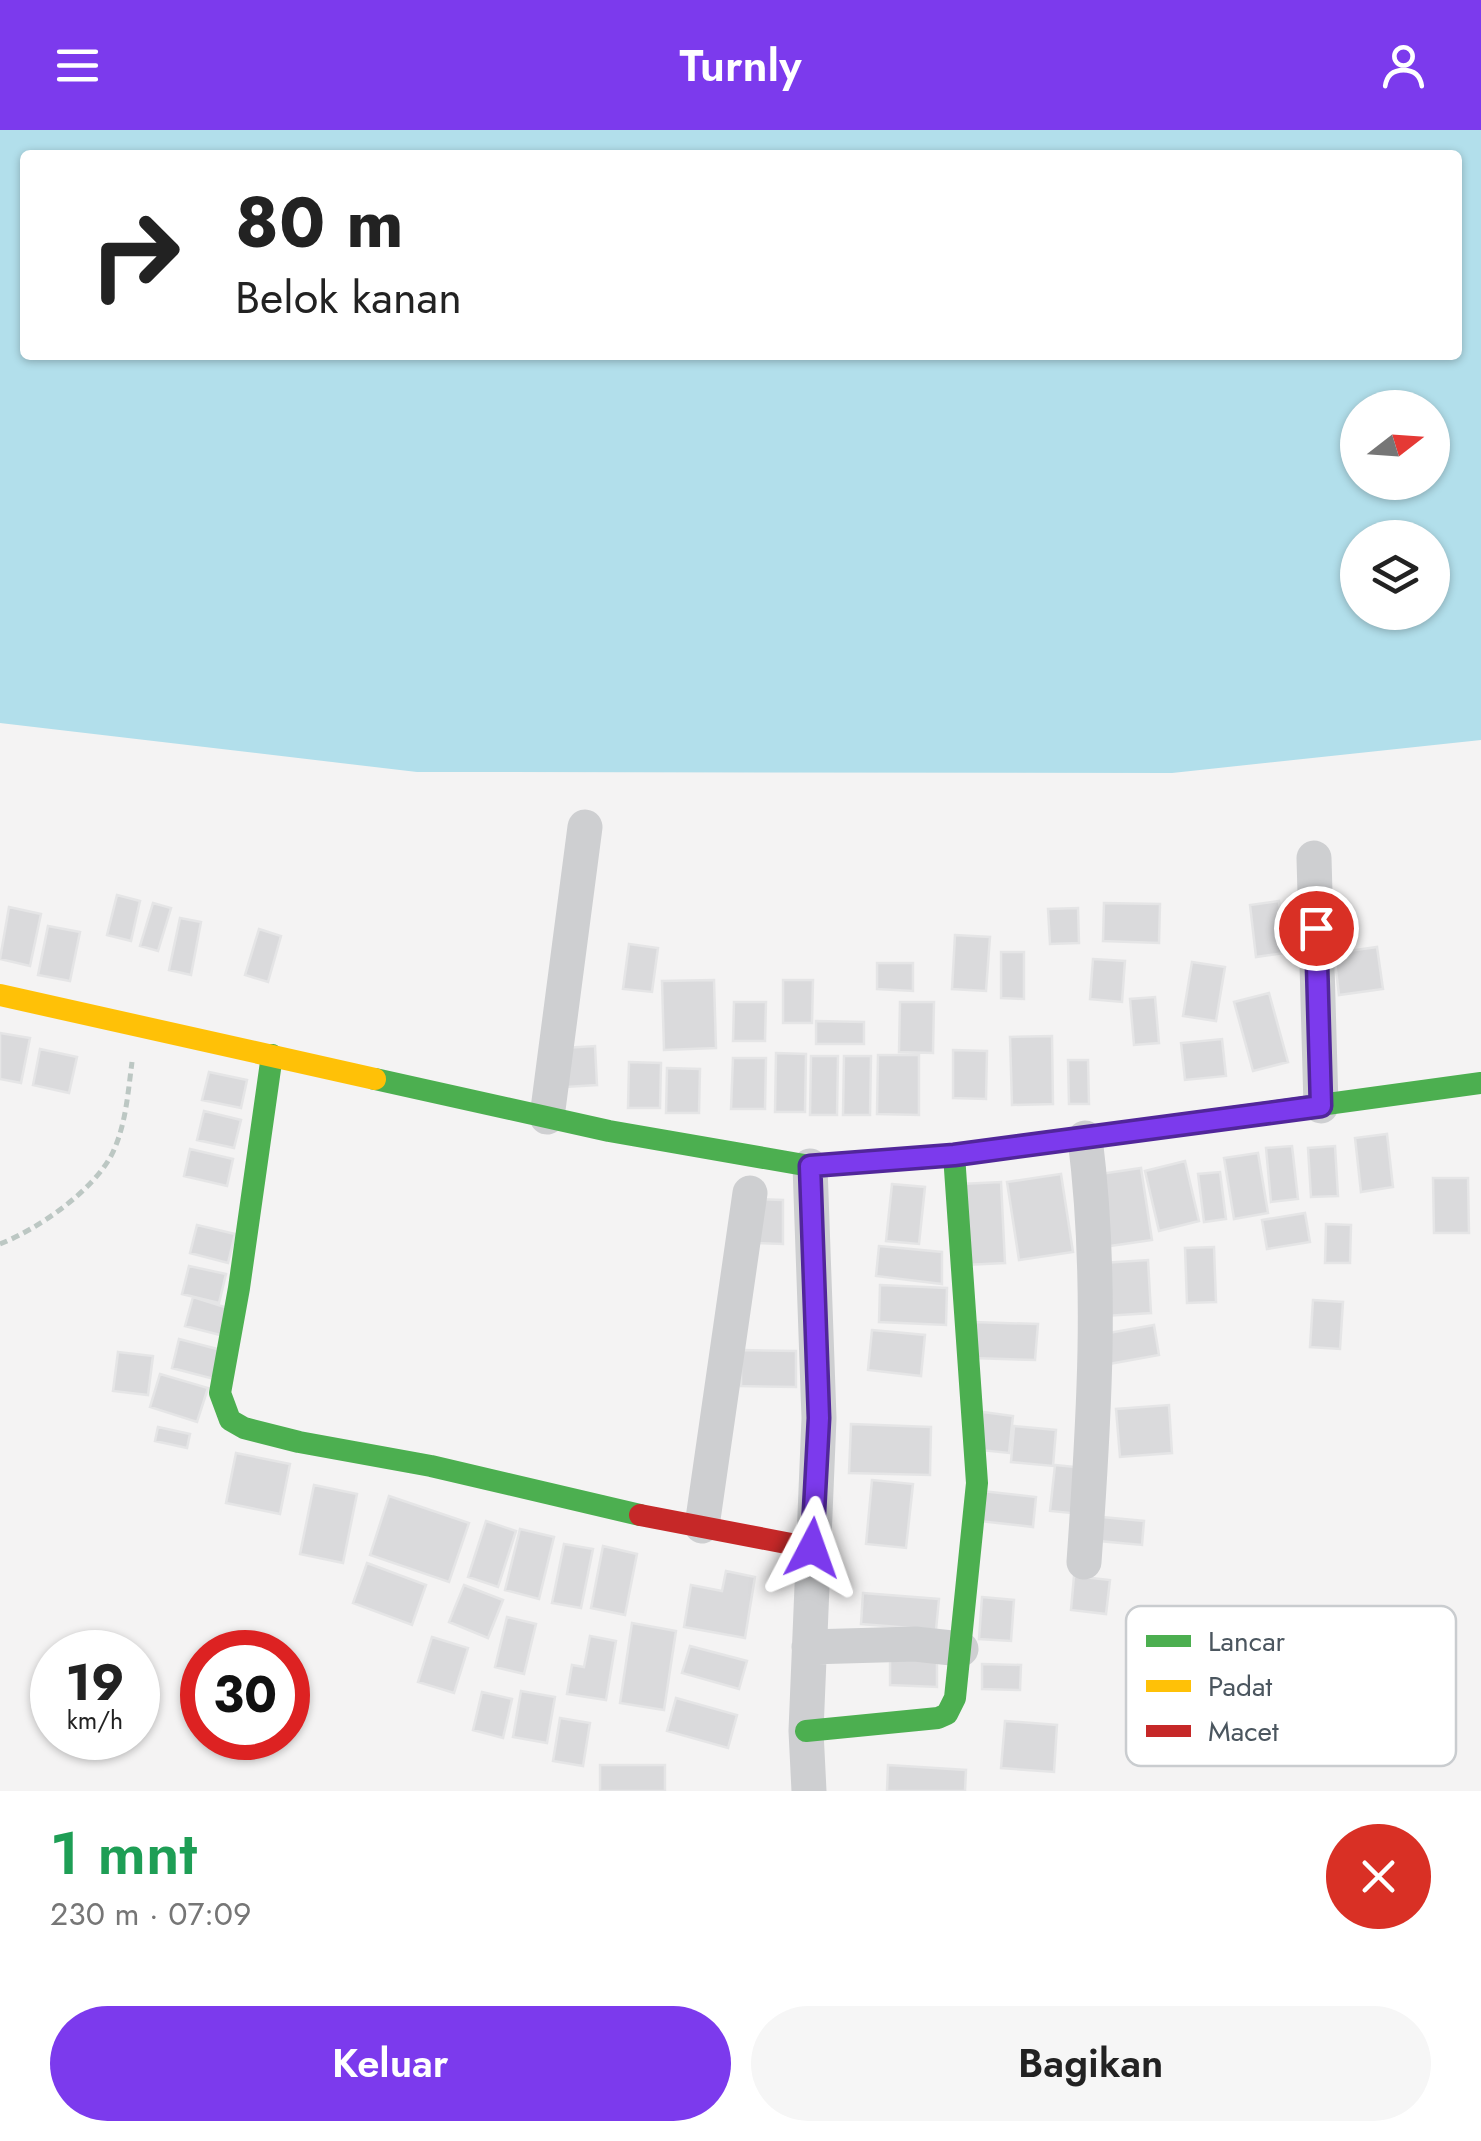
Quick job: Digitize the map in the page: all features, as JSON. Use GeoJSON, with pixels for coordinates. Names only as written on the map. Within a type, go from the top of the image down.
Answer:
{"type":"FeatureCollection","features":[{"type":"Feature","properties":{"kind":"street"},"geometry":{"type":"LineString","coordinates":[[547,1116],[585,827]]}},
{"type":"Feature","properties":{"kind":"street"},"geometry":{"type":"LineString","coordinates":[[1314,858],[1321,1106]]}},
{"type":"Feature","properties":{"kind":"street"},"geometry":{"type":"LineString","coordinates":[[0,994],[547,1116],[810,1166],[954,1155],[1481,1083]]}},
{"type":"Feature","properties":{"kind":"street"},"geometry":{"type":"LineString","coordinates":[[272,1055],[220,1393],[230,1420],[244,1428],[299,1442],[430,1466],[812,1548]]}},
{"type":"Feature","properties":{"kind":"street"},"geometry":{"type":"LineString","coordinates":[[1084,1562],[1096,1396],[1094,1208],[1085,1138]]}},
{"type":"Feature","properties":{"kind":"street"},"geometry":{"type":"LineString","coordinates":[[806,1731],[947,1714],[955,1698],[977,1483],[954,1155]]}},
{"type":"Feature","properties":{"kind":"street"},"geometry":{"type":"LineString","coordinates":[[809,1791],[806,1731],[819,1418],[810,1166]]}},
{"type":"Feature","properties":{"kind":"street"},"geometry":{"type":"LineString","coordinates":[[702,1526],[750,1192]]}},
{"type":"Feature","properties":{"kind":"street"},"geometry":{"type":"LineString","coordinates":[[809,1646],[898,1644],[960,1649]]}},
{"type":"Feature","properties":{"kind":"path"},"geometry":{"type":"LineString","coordinates":[[0,1244],[51,1216],[82,1191],[111,1156],[122,1128],[138,1024]]}},
{"type":"Feature","properties":{"kind":"water"},"geometry":{"type":"Polygon","coordinates":[[[0,130],[1481,130],[1481,740],[1172,773],[417,772],[0,723],[0,130]]]}},
{"type":"Feature","properties":{"kind":"building"},"geometry":{"type":"Polygon","coordinates":[[[117,895],[140,901],[131,941],[107,935],[117,895]]]}},
{"type":"Feature","properties":{"kind":"building"},"geometry":{"type":"Polygon","coordinates":[[[1279,901],[1285,953],[1256,957],[1250,905],[1279,901]]]}},
{"type":"Feature","properties":{"kind":"building"},"geometry":{"type":"Polygon","coordinates":[[[153,903],[171,908],[158,951],[140,946],[153,903]]]}},
{"type":"Feature","properties":{"kind":"building"},"geometry":{"type":"Polygon","coordinates":[[[1104,903],[1160,904],[1159,943],[1103,941],[1104,903]]]}},
{"type":"Feature","properties":{"kind":"building"},"geometry":{"type":"Polygon","coordinates":[[[9,907],[41,914],[30,966],[0,959],[9,907]]]}},
{"type":"Feature","properties":{"kind":"building"},"geometry":{"type":"Polygon","coordinates":[[[1078,908],[1079,943],[1050,944],[1048,909],[1078,908]]]}},
{"type":"Feature","properties":{"kind":"building"},"geometry":{"type":"Polygon","coordinates":[[[180,918],[201,922],[191,975],[169,970],[180,918]]]}},
{"type":"Feature","properties":{"kind":"building"},"geometry":{"type":"Polygon","coordinates":[[[48,926],[80,932],[70,981],[38,975],[48,926]]]}},
{"type":"Feature","properties":{"kind":"building"},"geometry":{"type":"Polygon","coordinates":[[[259,929],[281,936],[268,982],[245,975],[259,929]]]}},
{"type":"Feature","properties":{"kind":"building"},"geometry":{"type":"Polygon","coordinates":[[[955,935],[990,937],[986,991],[952,989],[955,935]]]}},
{"type":"Feature","properties":{"kind":"building"},"geometry":{"type":"Polygon","coordinates":[[[629,944],[658,948],[652,992],[623,989],[629,944]]]}},
{"type":"Feature","properties":{"kind":"building"},"geometry":{"type":"Polygon","coordinates":[[[1377,947],[1383,989],[1339,995],[1334,953],[1377,947]]]}},
{"type":"Feature","properties":{"kind":"building"},"geometry":{"type":"Polygon","coordinates":[[[1001,952],[1024,952],[1024,999],[1001,998],[1001,952]]]}},
{"type":"Feature","properties":{"kind":"building"},"geometry":{"type":"Polygon","coordinates":[[[1093,959],[1125,961],[1122,1002],[1090,999],[1093,959]]]}},
{"type":"Feature","properties":{"kind":"building"},"geometry":{"type":"Polygon","coordinates":[[[1192,962],[1225,967],[1216,1021],[1183,1016],[1192,962]]]}},
{"type":"Feature","properties":{"kind":"building"},"geometry":{"type":"Polygon","coordinates":[[[877,963],[913,963],[913,991],[877,989],[877,963]]]}},
{"type":"Feature","properties":{"kind":"building"},"geometry":{"type":"Polygon","coordinates":[[[714,980],[716,1048],[664,1050],[662,981],[714,980]]]}},
{"type":"Feature","properties":{"kind":"building"},"geometry":{"type":"Polygon","coordinates":[[[783,980],[813,980],[812,1023],[783,1023],[783,980]]]}},
{"type":"Feature","properties":{"kind":"building"},"geometry":{"type":"Polygon","coordinates":[[[1269,993],[1288,1062],[1253,1071],[1234,1002],[1269,993]]]}},
{"type":"Feature","properties":{"kind":"building"},"geometry":{"type":"Polygon","coordinates":[[[1155,997],[1159,1043],[1134,1045],[1130,999],[1155,997]]]}},
{"type":"Feature","properties":{"kind":"building"},"geometry":{"type":"Polygon","coordinates":[[[734,1002],[766,1002],[765,1041],[733,1041],[734,1002]]]}},
{"type":"Feature","properties":{"kind":"building"},"geometry":{"type":"Polygon","coordinates":[[[900,1002],[934,1002],[933,1053],[899,1052],[900,1002]]]}},
{"type":"Feature","properties":{"kind":"building"},"geometry":{"type":"Polygon","coordinates":[[[816,1021],[864,1022],[864,1044],[816,1044],[816,1021]]]}},
{"type":"Feature","properties":{"kind":"building"},"geometry":{"type":"Polygon","coordinates":[[[0,1033],[30,1038],[21,1083],[0,1079],[0,1033]]]}},
{"type":"Feature","properties":{"kind":"building"},"geometry":{"type":"Polygon","coordinates":[[[1052,1036],[1053,1104],[1012,1105],[1010,1037],[1052,1036]]]}},
{"type":"Feature","properties":{"kind":"building"},"geometry":{"type":"Polygon","coordinates":[[[1222,1039],[1226,1076],[1185,1080],[1181,1043],[1222,1039]]]}},
{"type":"Feature","properties":{"kind":"building"},"geometry":{"type":"Polygon","coordinates":[[[595,1046],[597,1085],[566,1087],[564,1048],[595,1046]]]}},
{"type":"Feature","properties":{"kind":"building"},"geometry":{"type":"Polygon","coordinates":[[[40,1049],[77,1057],[69,1093],[33,1085],[40,1049]]]}},
{"type":"Feature","properties":{"kind":"building"},"geometry":{"type":"Polygon","coordinates":[[[953,1050],[987,1051],[986,1099],[953,1098],[953,1050]]]}},
{"type":"Feature","properties":{"kind":"building"},"geometry":{"type":"Polygon","coordinates":[[[776,1053],[806,1054],[805,1112],[775,1112],[776,1053]]]}},
{"type":"Feature","properties":{"kind":"building"},"geometry":{"type":"Polygon","coordinates":[[[878,1055],[919,1055],[919,1115],[877,1114],[878,1055]]]}},
{"type":"Feature","properties":{"kind":"building"},"geometry":{"type":"Polygon","coordinates":[[[811,1056],[838,1056],[837,1115],[810,1115],[811,1056]]]}},
{"type":"Feature","properties":{"kind":"building"},"geometry":{"type":"Polygon","coordinates":[[[844,1056],[871,1056],[870,1115],[843,1115],[844,1056]]]}},
{"type":"Feature","properties":{"kind":"building"},"geometry":{"type":"Polygon","coordinates":[[[733,1058],[766,1058],[765,1109],[731,1109],[733,1058]]]}},
{"type":"Feature","properties":{"kind":"building"},"geometry":{"type":"Polygon","coordinates":[[[1068,1060],[1088,1060],[1089,1104],[1069,1104],[1068,1060]]]}},
{"type":"Feature","properties":{"kind":"building"},"geometry":{"type":"Polygon","coordinates":[[[629,1062],[661,1063],[660,1108],[628,1108],[629,1062]]]}},
{"type":"Feature","properties":{"kind":"building"},"geometry":{"type":"Polygon","coordinates":[[[667,1068],[700,1069],[699,1113],[666,1113],[667,1068]]]}},
{"type":"Feature","properties":{"kind":"building"},"geometry":{"type":"Polygon","coordinates":[[[209,1072],[247,1080],[241,1108],[202,1100],[209,1072]]]}},
{"type":"Feature","properties":{"kind":"building"},"geometry":{"type":"Polygon","coordinates":[[[204,1111],[241,1120],[234,1148],[197,1140],[204,1111]]]}},
{"type":"Feature","properties":{"kind":"building"},"geometry":{"type":"Polygon","coordinates":[[[1387,1134],[1393,1187],[1361,1192],[1355,1138],[1387,1134]]]}},
{"type":"Feature","properties":{"kind":"building"},"geometry":{"type":"Polygon","coordinates":[[[1292,1146],[1298,1199],[1271,1202],[1266,1148],[1292,1146]]]}},
{"type":"Feature","properties":{"kind":"building"},"geometry":{"type":"Polygon","coordinates":[[[1335,1146],[1338,1196],[1311,1197],[1308,1148],[1335,1146]]]}},
{"type":"Feature","properties":{"kind":"building"},"geometry":{"type":"Polygon","coordinates":[[[190,1149],[233,1159],[227,1186],[184,1176],[190,1149]]]}},
{"type":"Feature","properties":{"kind":"building"},"geometry":{"type":"Polygon","coordinates":[[[1258,1153],[1268,1213],[1234,1219],[1224,1158],[1258,1153]]]}},
{"type":"Feature","properties":{"kind":"building"},"geometry":{"type":"Polygon","coordinates":[[[1185,1161],[1199,1221],[1159,1231],[1145,1171],[1185,1161]]]}},
{"type":"Feature","properties":{"kind":"building"},"geometry":{"type":"Polygon","coordinates":[[[1141,1168],[1152,1240],[1110,1246],[1100,1174],[1141,1168]]]}},
{"type":"Feature","properties":{"kind":"building"},"geometry":{"type":"Polygon","coordinates":[[[1220,1172],[1226,1219],[1204,1222],[1198,1174],[1220,1172]]]}},
{"type":"Feature","properties":{"kind":"building"},"geometry":{"type":"Polygon","coordinates":[[[1061,1174],[1073,1252],[1019,1260],[1007,1182],[1061,1174]]]}},
{"type":"Feature","properties":{"kind":"building"},"geometry":{"type":"Polygon","coordinates":[[[1433,1178],[1468,1178],[1469,1233],[1434,1233],[1433,1178]]]}},
{"type":"Feature","properties":{"kind":"building"},"geometry":{"type":"Polygon","coordinates":[[[1001,1182],[1005,1263],[965,1265],[961,1184],[1001,1182]]]}},
{"type":"Feature","properties":{"kind":"building"},"geometry":{"type":"Polygon","coordinates":[[[892,1184],[925,1187],[919,1244],[886,1241],[892,1184]]]}},
{"type":"Feature","properties":{"kind":"building"},"geometry":{"type":"Polygon","coordinates":[[[757,1199],[783,1200],[783,1244],[756,1243],[757,1199]]]}},
{"type":"Feature","properties":{"kind":"building"},"geometry":{"type":"Polygon","coordinates":[[[1305,1213],[1310,1242],[1267,1249],[1262,1220],[1305,1213]]]}},
{"type":"Feature","properties":{"kind":"building"},"geometry":{"type":"Polygon","coordinates":[[[1326,1224],[1351,1225],[1350,1263],[1325,1263],[1326,1224]]]}},
{"type":"Feature","properties":{"kind":"building"},"geometry":{"type":"Polygon","coordinates":[[[197,1225],[235,1234],[228,1263],[190,1253],[197,1225]]]}},
{"type":"Feature","properties":{"kind":"building"},"geometry":{"type":"Polygon","coordinates":[[[879,1246],[942,1252],[942,1284],[876,1276],[879,1246]]]}},
{"type":"Feature","properties":{"kind":"building"},"geometry":{"type":"Polygon","coordinates":[[[1214,1247],[1216,1302],[1187,1303],[1185,1248],[1214,1247]]]}},
{"type":"Feature","properties":{"kind":"building"},"geometry":{"type":"Polygon","coordinates":[[[1148,1260],[1151,1313],[1105,1316],[1102,1263],[1148,1260]]]}},
{"type":"Feature","properties":{"kind":"building"},"geometry":{"type":"Polygon","coordinates":[[[189,1266],[226,1274],[219,1303],[182,1294],[189,1266]]]}},
{"type":"Feature","properties":{"kind":"building"},"geometry":{"type":"Polygon","coordinates":[[[880,1285],[947,1288],[946,1325],[879,1322],[880,1285]]]}},
{"type":"Feature","properties":{"kind":"building"},"geometry":{"type":"Polygon","coordinates":[[[193,1297],[231,1309],[224,1336],[185,1326],[193,1297]]]}},
{"type":"Feature","properties":{"kind":"building"},"geometry":{"type":"Polygon","coordinates":[[[1313,1300],[1343,1302],[1340,1349],[1310,1347],[1313,1300]]]}},
{"type":"Feature","properties":{"kind":"building"},"geometry":{"type":"Polygon","coordinates":[[[973,1322],[1038,1324],[1035,1360],[972,1358],[973,1322]]]}},
{"type":"Feature","properties":{"kind":"building"},"geometry":{"type":"Polygon","coordinates":[[[1154,1325],[1159,1355],[1109,1364],[1103,1334],[1154,1325]]]}},
{"type":"Feature","properties":{"kind":"building"},"geometry":{"type":"Polygon","coordinates":[[[872,1330],[925,1335],[921,1376],[868,1370],[872,1330]]]}},
{"type":"Feature","properties":{"kind":"building"},"geometry":{"type":"Polygon","coordinates":[[[179,1339],[221,1350],[214,1379],[172,1368],[179,1339]]]}},
{"type":"Feature","properties":{"kind":"building"},"geometry":{"type":"Polygon","coordinates":[[[741,1350],[796,1351],[796,1387],[741,1386],[741,1350]]]}},
{"type":"Feature","properties":{"kind":"building"},"geometry":{"type":"Polygon","coordinates":[[[118,1352],[153,1356],[148,1395],[113,1391],[118,1352]]]}},
{"type":"Feature","properties":{"kind":"building"},"geometry":{"type":"Polygon","coordinates":[[[160,1374],[208,1388],[197,1422],[150,1407],[160,1374]]]}},
{"type":"Feature","properties":{"kind":"building"},"geometry":{"type":"Polygon","coordinates":[[[1169,1405],[1172,1453],[1120,1457],[1116,1409],[1169,1405]]]}},
{"type":"Feature","properties":{"kind":"building"},"geometry":{"type":"Polygon","coordinates":[[[983,1412],[1013,1416],[1009,1453],[980,1450],[983,1412]]]}},
{"type":"Feature","properties":{"kind":"building"},"geometry":{"type":"Polygon","coordinates":[[[851,1424],[931,1427],[930,1475],[849,1473],[851,1424]]]}},
{"type":"Feature","properties":{"kind":"building"},"geometry":{"type":"Polygon","coordinates":[[[1014,1426],[1056,1430],[1053,1466],[1011,1462],[1014,1426]]]}},
{"type":"Feature","properties":{"kind":"building"},"geometry":{"type":"Polygon","coordinates":[[[158,1427],[190,1434],[187,1448],[155,1441],[158,1427]]]}},
{"type":"Feature","properties":{"kind":"building"},"geometry":{"type":"Polygon","coordinates":[[[236,1453],[290,1464],[280,1514],[226,1503],[236,1453]]]}},
{"type":"Feature","properties":{"kind":"building"},"geometry":{"type":"Polygon","coordinates":[[[1055,1465],[1086,1468],[1081,1514],[1050,1511],[1055,1465]]]}},
{"type":"Feature","properties":{"kind":"building"},"geometry":{"type":"Polygon","coordinates":[[[872,1480],[913,1484],[906,1548],[866,1544],[872,1480]]]}},
{"type":"Feature","properties":{"kind":"building"},"geometry":{"type":"Polygon","coordinates":[[[314,1485],[357,1494],[343,1563],[300,1554],[314,1485]]]}},
{"type":"Feature","properties":{"kind":"building"},"geometry":{"type":"Polygon","coordinates":[[[982,1491],[1036,1497],[1033,1527],[979,1521],[982,1491]]]}},
{"type":"Feature","properties":{"kind":"building"},"geometry":{"type":"Polygon","coordinates":[[[389,1496],[469,1523],[449,1582],[370,1555],[389,1496]]]}},
{"type":"Feature","properties":{"kind":"building"},"geometry":{"type":"Polygon","coordinates":[[[1102,1517],[1144,1521],[1142,1545],[1099,1541],[1102,1517]]]}},
{"type":"Feature","properties":{"kind":"building"},"geometry":{"type":"Polygon","coordinates":[[[486,1521],[516,1531],[498,1587],[468,1577],[486,1521]]]}},
{"type":"Feature","properties":{"kind":"building"},"geometry":{"type":"Polygon","coordinates":[[[520,1529],[554,1537],[539,1599],[505,1590],[520,1529]]]}},
{"type":"Feature","properties":{"kind":"building"},"geometry":{"type":"Polygon","coordinates":[[[564,1544],[593,1549],[581,1608],[552,1603],[564,1544]]]}},
{"type":"Feature","properties":{"kind":"building"},"geometry":{"type":"Polygon","coordinates":[[[603,1546],[637,1554],[625,1615],[591,1608],[603,1546]]]}},
{"type":"Feature","properties":{"kind":"building"},"geometry":{"type":"Polygon","coordinates":[[[367,1563],[426,1585],[412,1625],[353,1603],[367,1563]]]}},
{"type":"Feature","properties":{"kind":"building"},"geometry":{"type":"Polygon","coordinates":[[[726,1571],[755,1577],[745,1638],[684,1627],[691,1585],[722,1591],[726,1571]]]}},
{"type":"Feature","properties":{"kind":"building"},"geometry":{"type":"Polygon","coordinates":[[[1074,1576],[1110,1580],[1106,1614],[1071,1610],[1074,1576]]]}},
{"type":"Feature","properties":{"kind":"building"},"geometry":{"type":"Polygon","coordinates":[[[464,1585],[503,1600],[488,1638],[449,1622],[464,1585]]]}},
{"type":"Feature","properties":{"kind":"building"},"geometry":{"type":"Polygon","coordinates":[[[863,1593],[939,1599],[936,1630],[861,1624],[863,1593]]]}},
{"type":"Feature","properties":{"kind":"building"},"geometry":{"type":"Polygon","coordinates":[[[982,1597],[1014,1600],[1011,1641],[979,1639],[982,1597]]]}},
{"type":"Feature","properties":{"kind":"building"},"geometry":{"type":"Polygon","coordinates":[[[507,1617],[536,1624],[524,1674],[495,1667],[507,1617]]]}},
{"type":"Feature","properties":{"kind":"building"},"geometry":{"type":"Polygon","coordinates":[[[632,1623],[676,1631],[664,1710],[620,1703],[632,1623]]]}},
{"type":"Feature","properties":{"kind":"building"},"geometry":{"type":"Polygon","coordinates":[[[590,1636],[616,1641],[606,1700],[567,1694],[572,1665],[584,1667],[590,1636]]]}},
{"type":"Feature","properties":{"kind":"building"},"geometry":{"type":"Polygon","coordinates":[[[432,1637],[468,1648],[454,1693],[418,1682],[432,1637]]]}},
{"type":"Feature","properties":{"kind":"building"},"geometry":{"type":"Polygon","coordinates":[[[690,1646],[747,1661],[739,1689],[682,1673],[690,1646]]]}},
{"type":"Feature","properties":{"kind":"building"},"geometry":{"type":"Polygon","coordinates":[[[890,1650],[937,1653],[937,1687],[890,1685],[890,1650]]]}},
{"type":"Feature","properties":{"kind":"building"},"geometry":{"type":"Polygon","coordinates":[[[982,1664],[1021,1665],[1020,1690],[982,1689],[982,1664]]]}},
{"type":"Feature","properties":{"kind":"building"},"geometry":{"type":"Polygon","coordinates":[[[521,1691],[555,1697],[547,1743],[513,1737],[521,1691]]]}},
{"type":"Feature","properties":{"kind":"building"},"geometry":{"type":"Polygon","coordinates":[[[482,1692],[512,1699],[503,1738],[473,1730],[482,1692]]]}},
{"type":"Feature","properties":{"kind":"building"},"geometry":{"type":"Polygon","coordinates":[[[676,1698],[737,1715],[728,1748],[667,1731],[676,1698]]]}},
{"type":"Feature","properties":{"kind":"building"},"geometry":{"type":"Polygon","coordinates":[[[560,1718],[590,1723],[583,1766],[553,1761],[560,1718]]]}},
{"type":"Feature","properties":{"kind":"building"},"geometry":{"type":"Polygon","coordinates":[[[1005,1721],[1057,1725],[1054,1772],[1001,1768],[1005,1721]]]}},
{"type":"Feature","properties":{"kind":"building"},"geometry":{"type":"Polygon","coordinates":[[[600,1765],[665,1765],[665,1791],[600,1791],[600,1765]]]}},
{"type":"Feature","properties":{"kind":"building"},"geometry":{"type":"Polygon","coordinates":[[[888,1765],[966,1770],[965,1791],[887,1791],[888,1765]]]}},
{"type":"Feature","properties":{"kind":"traffic: fast"},"geometry":{"type":"LineString","coordinates":[[272,1055],[220,1393],[230,1420],[244,1428],[299,1442],[431,1466],[640,1515]]}},
{"type":"Feature","properties":{"kind":"traffic: fast"},"geometry":{"type":"LineString","coordinates":[[375,1079],[609,1131],[810,1166],[954,1155],[1481,1083]]}},
{"type":"Feature","properties":{"kind":"traffic: fast"},"geometry":{"type":"LineString","coordinates":[[806,1731],[938,1718],[947,1714],[955,1698],[977,1483],[954,1155]]}},
{"type":"Feature","properties":{"kind":"traffic: slow"},"geometry":{"type":"LineString","coordinates":[[0,995],[375,1079]]}},
{"type":"Feature","properties":{"kind":"traffic: jam"},"geometry":{"type":"LineString","coordinates":[[640,1515],[812,1548]]}},
{"type":"Feature","properties":{"kind":"route"},"geometry":{"type":"LineString","coordinates":[[812,1548],[819,1418],[810,1166],[954,1155],[1321,1106],[1316,928]]}}]}
